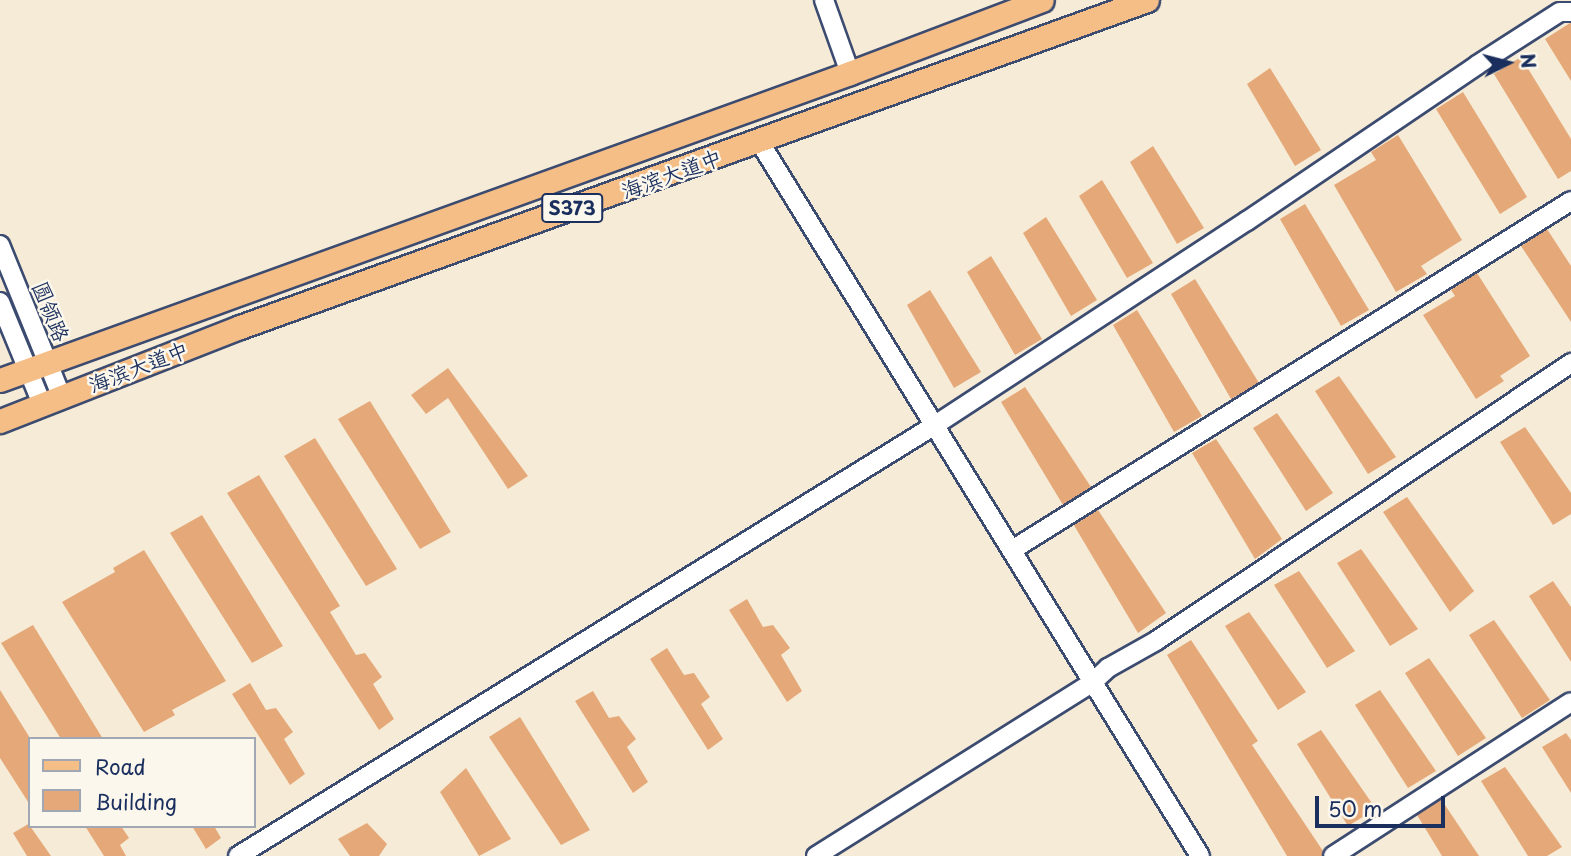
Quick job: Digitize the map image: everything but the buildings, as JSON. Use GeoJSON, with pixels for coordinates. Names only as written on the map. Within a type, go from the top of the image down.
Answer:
{"type":"FeatureCollection","features":[{"type":"Feature","properties":{"kind":"main road","name":"海滨大道中"},"geometry":{"type":"LineString","coordinates":[[0,380],[850,73],[1042,0]]}},
{"type":"Feature","properties":{"kind":"main road","name":"海滨大道中"},"geometry":{"type":"LineString","coordinates":[[0,421],[51,400],[1147,0]]}},
{"type":"Feature","properties":{"kind":"street"},"geometry":{"type":"LineString","coordinates":[[824,0],[850,73]]}},
{"type":"Feature","properties":{"kind":"street"},"geometry":{"type":"LineString","coordinates":[[238,856],[935,425],[1247,221],[1477,65],[1560,12],[1571,12]]}},
{"type":"Feature","properties":{"kind":"street"},"geometry":{"type":"LineString","coordinates":[[759,141],[1200,856]]}},
{"type":"Feature","properties":{"kind":"street"},"geometry":{"type":"LineString","coordinates":[[1012,550],[1571,201]]}},
{"type":"Feature","properties":{"kind":"street","name":"圆领路"},"geometry":{"type":"LineString","coordinates":[[0,245],[37,365],[51,400]]}},
{"type":"Feature","properties":{"kind":"street","name":"圆领路"},"geometry":{"type":"LineString","coordinates":[[0,302],[37,365]]}},
{"type":"Feature","properties":{"kind":"street"},"geometry":{"type":"LineString","coordinates":[[816,856],[1093,682],[1108,668],[1156,640],[1571,363]]}},
{"type":"Feature","properties":{"kind":"street"},"geometry":{"type":"LineString","coordinates":[[1333,856],[1571,702]]}}]}
